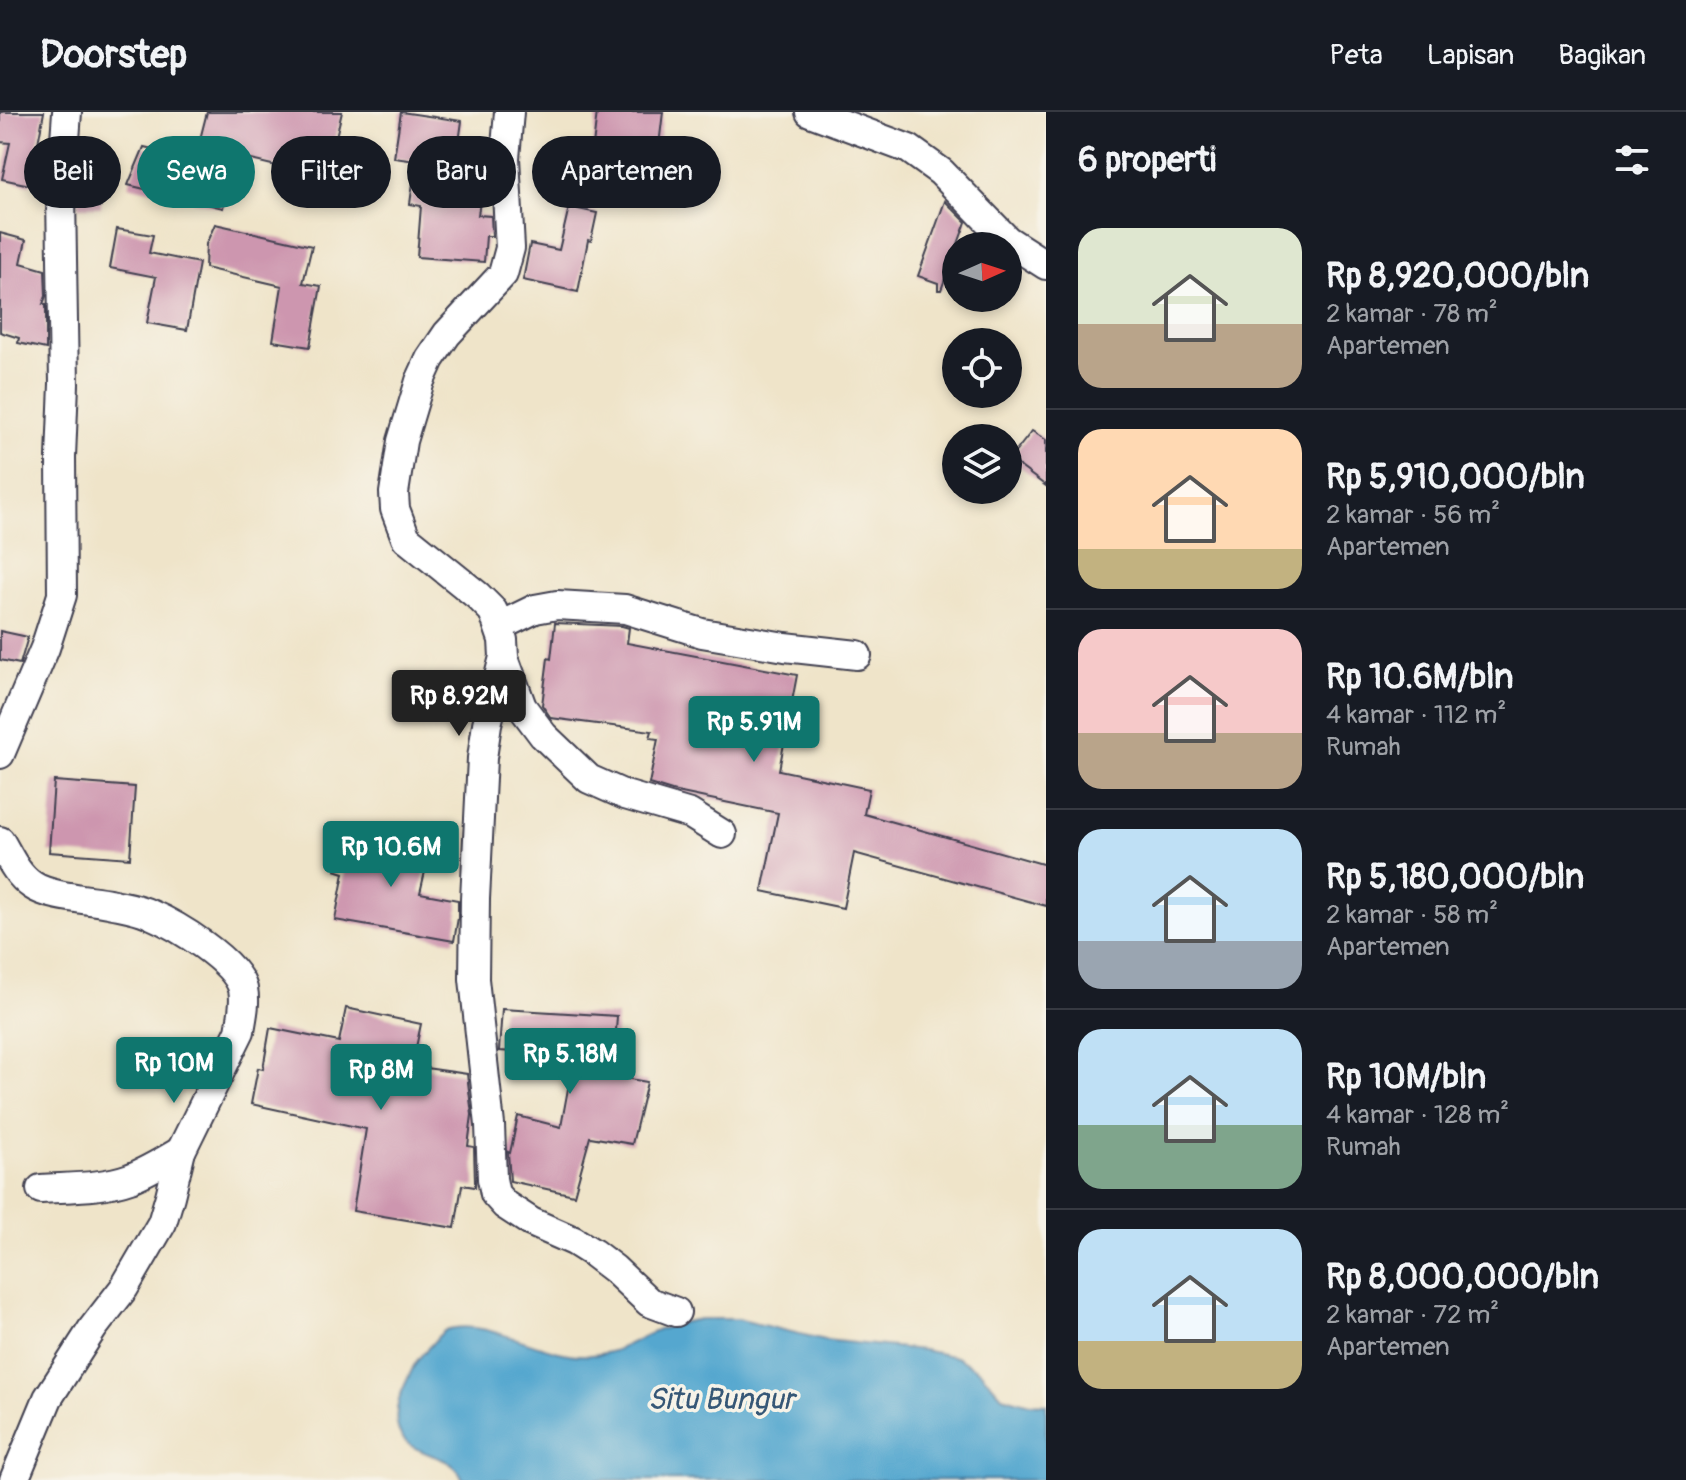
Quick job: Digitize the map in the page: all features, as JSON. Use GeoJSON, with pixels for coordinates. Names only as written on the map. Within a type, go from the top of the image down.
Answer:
{"type":"FeatureCollection","features":[{"type":"Feature","properties":{"kind":"street"},"geometry":{"type":"LineString","coordinates":[[0,754],[45,648],[62,595],[64,384],[61,196],[67,112]]}},
{"type":"Feature","properties":{"kind":"street"},"geometry":{"type":"LineString","coordinates":[[509,112],[505,158],[508,261],[503,274],[447,334],[430,359],[402,441],[394,493],[395,509],[406,538],[493,611],[500,626],[504,657],[522,707],[543,735],[589,779],[625,795],[690,814],[722,834]]}},
{"type":"Feature","properties":{"kind":"street"},"geometry":{"type":"LineString","coordinates":[[810,112],[909,149],[941,172],[1007,240],[1046,265]]}},
{"type":"Feature","properties":{"kind":"street"},"geometry":{"type":"LineString","coordinates":[[500,626],[535,609],[557,605],[625,609],[702,633],[857,655]]}},
{"type":"Feature","properties":{"kind":"street"},"geometry":{"type":"LineString","coordinates":[[504,657],[482,758],[475,899],[474,979],[495,1194],[505,1205],[531,1222],[593,1253],[649,1302],[676,1312]]}},
{"type":"Feature","properties":{"kind":"street"},"geometry":{"type":"LineString","coordinates":[[0,841],[16,870],[33,886],[59,895],[148,913],[199,941],[238,976],[243,991],[244,1012],[240,1031],[181,1151],[162,1223],[124,1288],[93,1328],[48,1398],[14,1480]]}},
{"type":"Feature","properties":{"kind":"street"},"geometry":{"type":"LineString","coordinates":[[41,1189],[103,1185],[128,1179],[181,1151]]}},
{"type":"Feature","properties":{"kind":"water","name":"Situ Bungur"},"geometry":{"type":"Polygon","coordinates":[[[700,1319],[737,1319],[825,1340],[923,1350],[956,1357],[981,1372],[1002,1396],[1027,1403],[1046,1404],[1046,1480],[463,1480],[458,1470],[449,1463],[418,1450],[401,1436],[396,1417],[402,1391],[418,1359],[446,1330],[462,1327],[479,1329],[554,1351],[590,1355],[613,1351],[679,1323],[700,1319]]]}},
{"type":"Feature","properties":{"kind":"building"},"geometry":{"type":"Polygon","coordinates":[[[0,112],[44,112],[39,136],[24,136],[24,184],[2,179],[10,143],[0,142],[0,112]]]}},
{"type":"Feature","properties":{"kind":"building"},"geometry":{"type":"Polygon","coordinates":[[[207,112],[342,112],[336,136],[271,136],[271,165],[255,161],[255,136],[201,136],[207,112]]]}},
{"type":"Feature","properties":{"kind":"building"},"geometry":{"type":"Polygon","coordinates":[[[401,112],[462,121],[460,136],[407,136],[407,160],[394,158],[401,112]]]}},
{"type":"Feature","properties":{"kind":"building"},"geometry":{"type":"Polygon","coordinates":[[[597,112],[663,112],[660,136],[594,136],[597,112]]]}},
{"type":"Feature","properties":{"kind":"building"},"geometry":{"type":"Polygon","coordinates":[[[137,164],[137,187],[128,185],[137,164]]]}},
{"type":"Feature","properties":{"kind":"building"},"geometry":{"type":"Polygon","coordinates":[[[945,201],[966,222],[962,232],[942,232],[941,290],[938,290],[938,283],[918,276],[945,201]]]}},
{"type":"Feature","properties":{"kind":"building"},"geometry":{"type":"Polygon","coordinates":[[[421,208],[479,208],[478,215],[491,216],[492,236],[486,236],[484,262],[417,257],[421,208]]]}},
{"type":"Feature","properties":{"kind":"building"},"geometry":{"type":"Polygon","coordinates":[[[569,208],[597,213],[591,241],[588,240],[578,292],[523,280],[530,244],[559,250],[569,208]]]}},
{"type":"Feature","properties":{"kind":"building"},"geometry":{"type":"Polygon","coordinates":[[[215,224],[312,246],[303,283],[321,286],[310,347],[273,341],[282,286],[205,268],[206,244],[215,224]]]}},
{"type":"Feature","properties":{"kind":"building"},"geometry":{"type":"Polygon","coordinates":[[[117,229],[153,235],[149,253],[199,263],[187,330],[147,323],[156,277],[110,268],[117,229]]]}},
{"type":"Feature","properties":{"kind":"building"},"geometry":{"type":"Polygon","coordinates":[[[0,233],[26,240],[21,263],[45,270],[46,296],[43,304],[46,304],[46,349],[18,343],[19,338],[0,332],[0,233]]]}},
{"type":"Feature","properties":{"kind":"building"},"geometry":{"type":"Polygon","coordinates":[[[1032,431],[1046,440],[1046,486],[1022,468],[1022,444],[1032,431]]]}},
{"type":"Feature","properties":{"kind":"building"},"geometry":{"type":"Polygon","coordinates":[[[555,623],[622,626],[629,628],[627,643],[797,675],[779,770],[869,789],[864,814],[1046,865],[1046,906],[854,853],[843,908],[762,891],[778,813],[649,784],[658,739],[650,738],[652,731],[551,718],[542,705],[555,623]]]}},
{"type":"Feature","properties":{"kind":"building"},"geometry":{"type":"Polygon","coordinates":[[[0,631],[28,637],[20,664],[0,660],[0,631]]]}},
{"type":"Feature","properties":{"kind":"building"},"geometry":{"type":"Polygon","coordinates":[[[54,781],[135,787],[130,858],[49,852],[54,781]]]}},
{"type":"Feature","properties":{"kind":"building"},"geometry":{"type":"Polygon","coordinates":[[[343,831],[430,850],[420,893],[458,900],[454,941],[335,920],[344,873],[335,870],[343,831]]]}},
{"type":"Feature","properties":{"kind":"building"},"geometry":{"type":"Polygon","coordinates":[[[346,1008],[421,1024],[412,1066],[467,1074],[472,1115],[468,1146],[474,1147],[475,1187],[462,1185],[455,1228],[353,1211],[366,1129],[251,1104],[258,1068],[263,1069],[270,1028],[339,1042],[346,1008]]]}},
{"type":"Feature","properties":{"kind":"building"},"geometry":{"type":"Polygon","coordinates":[[[502,1009],[617,1016],[613,1076],[647,1082],[632,1144],[590,1137],[574,1195],[510,1181],[508,1152],[518,1116],[561,1127],[574,1056],[499,1051],[502,1009]]]}}]}
